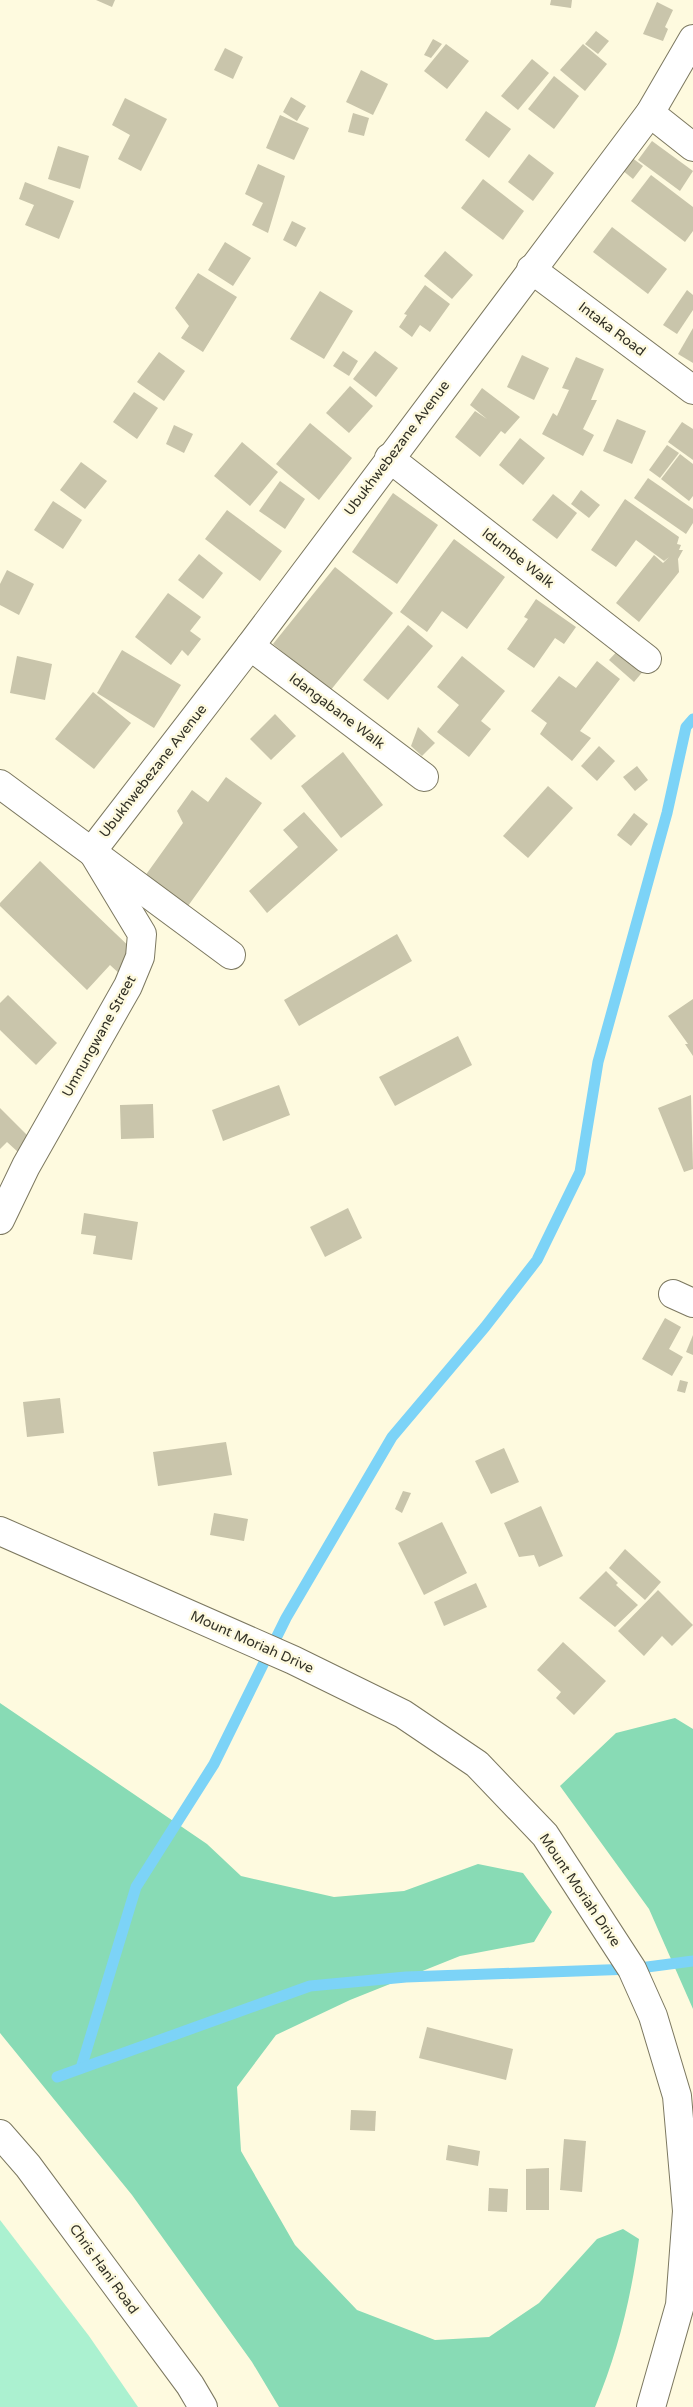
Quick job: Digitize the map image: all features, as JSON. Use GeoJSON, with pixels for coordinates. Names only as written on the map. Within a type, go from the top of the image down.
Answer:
{"type":"FeatureCollection","features":[{"type":"Feature","properties":{"kind":"street","name":"Ubukhwebezane Avenue"},"geometry":{"type":"LineString","coordinates":[[92,851],[250,646],[389,458],[650,113],[693,39]]}},
{"type":"Feature","properties":{"kind":"street"},"geometry":{"type":"LineString","coordinates":[[650,113],[693,147]]}},
{"type":"Feature","properties":{"kind":"street","name":"Intaka Road"},"geometry":{"type":"LineString","coordinates":[[531,269],[693,390]]}},
{"type":"Feature","properties":{"kind":"street","name":"Idumbe Walk"},"geometry":{"type":"LineString","coordinates":[[389,458],[647,659]]}},
{"type":"Feature","properties":{"kind":"street","name":"Idangabane Walk"},"geometry":{"type":"LineString","coordinates":[[250,646],[424,777]]}},
{"type":"Feature","properties":{"kind":"street","name":"Umnungwane Street"},"geometry":{"type":"LineString","coordinates":[[0,784],[231,954]]}},
{"type":"Feature","properties":{"kind":"street","name":"Umnungwane Street"},"geometry":{"type":"LineString","coordinates":[[0,1220],[26,1166],[128,986],[140,957],[142,934],[92,851]]}},
{"type":"Feature","properties":{"kind":"street","name":"Mount Moriah Drive"},"geometry":{"type":"LineString","coordinates":[[0,1531],[294,1660],[403,1714],[478,1764],[545,1835],[632,1969],[653,2016],[677,2096],[687,2211],[680,2305],[651,2407]]}},
{"type":"Feature","properties":{"kind":"street","name":"Chris Hani Road"},"geometry":{"type":"LineString","coordinates":[[0,2134],[28,2166],[190,2385],[203,2407]]}},
{"type":"Feature","properties":{"kind":"green space"},"geometry":{"type":"Polygon","coordinates":[[[0,1703],[207,1844],[241,1876],[334,1897],[404,1891],[478,1864],[523,1873],[552,1912],[534,1942],[460,1956],[350,2000],[276,2035],[237,2087],[241,2151],[295,2245],[357,2310],[435,2340],[489,2337],[539,2303],[597,2239],[623,2229],[639,2239],[623,2324],[595,2407],[279,2407],[252,2362],[132,2195],[0,2033],[0,1703]]]}},
{"type":"Feature","properties":{"kind":"green space"},"geometry":{"type":"Polygon","coordinates":[[[675,1718],[693,1729],[693,2009],[649,1909],[560,1786],[616,1733],[675,1718]]]}},
{"type":"Feature","properties":{"kind":"green space"},"geometry":{"type":"Polygon","coordinates":[[[0,2220],[89,2336],[138,2407],[0,2407],[0,2220]]]}},
{"type":"Feature","properties":{"kind":"building"},"geometry":{"type":"Polygon","coordinates":[[[96,0],[115,0],[112,7],[96,0]]]}},
{"type":"Feature","properties":{"kind":"building"},"geometry":{"type":"Polygon","coordinates":[[[551,0],[572,0],[571,8],[550,5],[551,0]]]}},
{"type":"Feature","properties":{"kind":"building"},"geometry":{"type":"Polygon","coordinates":[[[657,2],[673,10],[665,27],[668,29],[663,41],[643,34],[657,2]]]}},
{"type":"Feature","properties":{"kind":"building"},"geometry":{"type":"Polygon","coordinates":[[[596,31],[609,41],[598,54],[585,44],[596,31]]]}},
{"type":"Feature","properties":{"kind":"building"},"geometry":{"type":"Polygon","coordinates":[[[433,39],[442,44],[431,58],[424,55],[433,39]]]}},
{"type":"Feature","properties":{"kind":"building"},"geometry":{"type":"Polygon","coordinates":[[[446,44],[469,61],[447,89],[424,71],[446,44]]]}},
{"type":"Feature","properties":{"kind":"building"},"geometry":{"type":"Polygon","coordinates":[[[583,44],[607,64],[585,91],[560,70],[583,44]]]}},
{"type":"Feature","properties":{"kind":"building"},"geometry":{"type":"Polygon","coordinates":[[[225,48],[243,57],[233,79],[214,70],[225,48]]]}},
{"type":"Feature","properties":{"kind":"building"},"geometry":{"type":"Polygon","coordinates":[[[532,59],[549,73],[518,110],[501,96],[532,59]]]}},
{"type":"Feature","properties":{"kind":"building"},"geometry":{"type":"Polygon","coordinates":[[[361,70],[388,84],[373,115],[346,102],[361,70]]]}},
{"type":"Feature","properties":{"kind":"building"},"geometry":{"type":"Polygon","coordinates":[[[554,76],[579,96],[554,129],[528,109],[554,76]]]}},
{"type":"Feature","properties":{"kind":"building"},"geometry":{"type":"Polygon","coordinates":[[[291,97],[306,106],[297,121],[283,112],[291,97]]]}},
{"type":"Feature","properties":{"kind":"building"},"geometry":{"type":"Polygon","coordinates":[[[125,98],[167,119],[141,171],[118,159],[130,135],[112,125],[125,98]]]}},
{"type":"Feature","properties":{"kind":"building"},"geometry":{"type":"Polygon","coordinates":[[[486,111],[511,129],[489,158],[465,140],[486,111]]]}},
{"type":"Feature","properties":{"kind":"building"},"geometry":{"type":"Polygon","coordinates":[[[353,113],[369,118],[364,136],[348,132],[353,113]]]}},
{"type":"Feature","properties":{"kind":"building"},"geometry":{"type":"Polygon","coordinates":[[[280,115],[309,128],[294,160],[266,148],[280,115]]]}},
{"type":"Feature","properties":{"kind":"building"},"geometry":{"type":"Polygon","coordinates":[[[652,141],[693,171],[680,191],[638,160],[652,141]]]}},
{"type":"Feature","properties":{"kind":"building"},"geometry":{"type":"Polygon","coordinates":[[[58,146],[89,156],[80,189],[48,179],[58,146]]]}},
{"type":"Feature","properties":{"kind":"building"},"geometry":{"type":"Polygon","coordinates":[[[529,154],[554,173],[533,201],[508,182],[529,154]]]}},
{"type":"Feature","properties":{"kind":"building"},"geometry":{"type":"Polygon","coordinates":[[[631,157],[643,166],[633,179],[622,170],[631,157]]]}},
{"type":"Feature","properties":{"kind":"building"},"geometry":{"type":"Polygon","coordinates":[[[258,164],[285,176],[268,233],[252,225],[263,203],[245,194],[258,164]]]}},
{"type":"Feature","properties":{"kind":"building"},"geometry":{"type":"Polygon","coordinates":[[[651,175],[693,207],[693,231],[685,242],[631,201],[651,175]]]}},
{"type":"Feature","properties":{"kind":"building"},"geometry":{"type":"Polygon","coordinates":[[[483,179],[524,211],[503,240],[461,208],[483,179]]]}},
{"type":"Feature","properties":{"kind":"building"},"geometry":{"type":"Polygon","coordinates":[[[25,182],[74,201],[59,239],[25,225],[34,205],[19,199],[25,182]]]}},
{"type":"Feature","properties":{"kind":"building"},"geometry":{"type":"Polygon","coordinates":[[[292,221],[306,228],[296,247],[283,240],[292,221]]]}},
{"type":"Feature","properties":{"kind":"building"},"geometry":{"type":"Polygon","coordinates":[[[612,227],[667,269],[648,294],[593,252],[612,227]]]}},
{"type":"Feature","properties":{"kind":"building"},"geometry":{"type":"Polygon","coordinates":[[[225,242],[251,258],[233,286],[208,270],[225,242]]]}},
{"type":"Feature","properties":{"kind":"building"},"geometry":{"type":"Polygon","coordinates":[[[445,251],[473,275],[452,299],[424,276],[445,251]]]}},
{"type":"Feature","properties":{"kind":"building"},"geometry":{"type":"Polygon","coordinates":[[[198,273],[237,297],[203,352],[181,338],[189,326],[175,308],[198,273]]]}},
{"type":"Feature","properties":{"kind":"building"},"geometry":{"type":"Polygon","coordinates":[[[425,285],[450,304],[430,332],[420,325],[412,337],[399,327],[407,315],[404,314],[425,285]]]}},
{"type":"Feature","properties":{"kind":"building"},"geometry":{"type":"Polygon","coordinates":[[[687,290],[693,295],[693,310],[677,334],[663,325],[687,290]]]}},
{"type":"Feature","properties":{"kind":"building"},"geometry":{"type":"Polygon","coordinates":[[[320,291],[353,311],[324,359],[290,339],[320,291]]]}},
{"type":"Feature","properties":{"kind":"building"},"geometry":{"type":"Polygon","coordinates":[[[693,328],[693,363],[678,354],[693,328]]]}},
{"type":"Feature","properties":{"kind":"building"},"geometry":{"type":"Polygon","coordinates":[[[343,351],[358,361],[349,376],[333,366],[343,351]]]}},
{"type":"Feature","properties":{"kind":"building"},"geometry":{"type":"Polygon","coordinates":[[[375,351],[398,368],[376,397],[353,379],[375,351]]]}},
{"type":"Feature","properties":{"kind":"building"},"geometry":{"type":"Polygon","coordinates":[[[159,352],[185,371],[164,401],[137,382],[159,352]]]}},
{"type":"Feature","properties":{"kind":"building"},"geometry":{"type":"Polygon","coordinates":[[[522,355],[549,368],[534,400],[507,387],[522,355]]]}},
{"type":"Feature","properties":{"kind":"building"},"geometry":{"type":"Polygon","coordinates":[[[576,357],[604,369],[591,400],[597,400],[583,429],[594,435],[583,456],[542,434],[553,413],[557,416],[569,390],[562,388],[576,357]]]}},
{"type":"Feature","properties":{"kind":"building"},"geometry":{"type":"Polygon","coordinates":[[[350,386],[373,406],[349,433],[326,413],[350,386]]]}},
{"type":"Feature","properties":{"kind":"building"},"geometry":{"type":"Polygon","coordinates":[[[482,388],[520,417],[505,434],[501,431],[480,457],[455,437],[475,411],[487,419],[470,405],[482,388]]]}},
{"type":"Feature","properties":{"kind":"building"},"geometry":{"type":"Polygon","coordinates":[[[134,392],[158,408],[137,439],[113,422],[134,392]]]}},
{"type":"Feature","properties":{"kind":"building"},"geometry":{"type":"Polygon","coordinates":[[[617,419],[646,431],[632,464],[603,451],[617,419]]]}},
{"type":"Feature","properties":{"kind":"building"},"geometry":{"type":"Polygon","coordinates":[[[682,422],[693,429],[693,460],[668,442],[682,422]]]}},
{"type":"Feature","properties":{"kind":"building"},"geometry":{"type":"Polygon","coordinates":[[[310,423],[352,458],[319,500],[276,464],[310,423]]]}},
{"type":"Feature","properties":{"kind":"building"},"geometry":{"type":"Polygon","coordinates":[[[174,425],[193,434],[184,453],[166,444],[174,425]]]}},
{"type":"Feature","properties":{"kind":"building"},"geometry":{"type":"Polygon","coordinates":[[[520,438],[545,458],[523,485],[499,465],[520,438]]]}},
{"type":"Feature","properties":{"kind":"building"},"geometry":{"type":"Polygon","coordinates":[[[242,442],[278,472],[250,506],[214,476],[242,442]]]}},
{"type":"Feature","properties":{"kind":"building"},"geometry":{"type":"Polygon","coordinates":[[[667,445],[679,453],[660,478],[649,470],[667,445]]]}},
{"type":"Feature","properties":{"kind":"building"},"geometry":{"type":"Polygon","coordinates":[[[680,454],[693,464],[693,496],[689,501],[661,479],[680,454]]]}},
{"type":"Feature","properties":{"kind":"building"},"geometry":{"type":"Polygon","coordinates":[[[81,462],[107,481],[85,509],[60,490],[81,462]]]}},
{"type":"Feature","properties":{"kind":"building"},"geometry":{"type":"Polygon","coordinates":[[[648,478],[693,509],[693,523],[686,534],[634,498],[648,478]]]}},
{"type":"Feature","properties":{"kind":"building"},"geometry":{"type":"Polygon","coordinates":[[[280,481],[305,499],[285,529],[259,511],[280,481]]]}},
{"type":"Feature","properties":{"kind":"building"},"geometry":{"type":"Polygon","coordinates":[[[581,490],[600,505],[589,518],[571,504],[581,490]]]}},
{"type":"Feature","properties":{"kind":"building"},"geometry":{"type":"Polygon","coordinates":[[[393,493],[438,525],[397,584],[352,552],[393,493]]]}},
{"type":"Feature","properties":{"kind":"building"},"geometry":{"type":"Polygon","coordinates":[[[553,494],[577,513],[557,539],[532,520],[553,494]]]}},
{"type":"Feature","properties":{"kind":"building"},"geometry":{"type":"Polygon","coordinates":[[[625,499],[679,537],[677,544],[681,545],[679,550],[683,550],[678,559],[679,572],[639,622],[616,603],[654,555],[663,563],[669,557],[664,561],[636,540],[616,567],[591,550],[625,499]]]}},
{"type":"Feature","properties":{"kind":"building"},"geometry":{"type":"Polygon","coordinates":[[[53,501],[82,520],[63,549],[34,530],[53,501]]]}},
{"type":"Feature","properties":{"kind":"building"},"geometry":{"type":"Polygon","coordinates":[[[227,510],[282,551],[260,581],[205,539],[227,510]]]}},
{"type":"Feature","properties":{"kind":"building"},"geometry":{"type":"Polygon","coordinates":[[[454,539],[505,577],[467,629],[442,611],[427,632],[400,612],[454,539]]]}},
{"type":"Feature","properties":{"kind":"building"},"geometry":{"type":"Polygon","coordinates":[[[199,554],[223,573],[203,599],[178,580],[199,554]]]}},
{"type":"Feature","properties":{"kind":"building"},"geometry":{"type":"Polygon","coordinates":[[[335,567],[393,613],[330,691],[273,644],[335,567]]]}},
{"type":"Feature","properties":{"kind":"building"},"geometry":{"type":"Polygon","coordinates":[[[7,570],[34,584],[19,615],[0,605],[0,584],[7,570]]]}},
{"type":"Feature","properties":{"kind":"building"},"geometry":{"type":"Polygon","coordinates":[[[168,593],[201,617],[190,631],[201,639],[188,656],[182,650],[171,665],[135,637],[168,593]]]}},
{"type":"Feature","properties":{"kind":"building"},"geometry":{"type":"Polygon","coordinates":[[[536,599],[576,627],[564,644],[555,638],[534,668],[507,649],[528,619],[524,617],[536,599]]]}},
{"type":"Feature","properties":{"kind":"building"},"geometry":{"type":"Polygon","coordinates":[[[408,625],[433,646],[388,700],[363,680],[408,625]]]}},
{"type":"Feature","properties":{"kind":"building"},"geometry":{"type":"Polygon","coordinates":[[[621,647],[645,669],[634,682],[609,660],[621,647]]]}},
{"type":"Feature","properties":{"kind":"building"},"geometry":{"type":"Polygon","coordinates":[[[122,650],[181,685],[154,728],[97,693],[122,650]]]}},
{"type":"Feature","properties":{"kind":"building"},"geometry":{"type":"Polygon","coordinates":[[[17,656],[52,664],[45,700],[10,693],[17,656]]]}},
{"type":"Feature","properties":{"kind":"building"},"geometry":{"type":"Polygon","coordinates":[[[462,656],[505,691],[481,721],[491,729],[469,757],[437,732],[459,705],[437,687],[462,656]]]}},
{"type":"Feature","properties":{"kind":"building"},"geometry":{"type":"Polygon","coordinates":[[[597,661],[620,679],[580,731],[591,738],[572,761],[540,734],[547,723],[531,711],[559,676],[576,688],[597,661]]]}},
{"type":"Feature","properties":{"kind":"building"},"geometry":{"type":"Polygon","coordinates":[[[93,692],[131,723],[94,769],[55,739],[93,692]]]}},
{"type":"Feature","properties":{"kind":"building"},"geometry":{"type":"Polygon","coordinates":[[[275,714],[296,736],[271,760],[250,739],[275,714]]]}},
{"type":"Feature","properties":{"kind":"building"},"geometry":{"type":"Polygon","coordinates":[[[418,727],[435,743],[422,756],[411,746],[418,727]]]}},
{"type":"Feature","properties":{"kind":"building"},"geometry":{"type":"Polygon","coordinates":[[[599,746],[615,761],[597,781],[581,766],[599,746]]]}},
{"type":"Feature","properties":{"kind":"building"},"geometry":{"type":"Polygon","coordinates":[[[343,752],[383,805],[341,838],[301,786],[343,752]]]}},
{"type":"Feature","properties":{"kind":"building"},"geometry":{"type":"Polygon","coordinates":[[[637,766],[648,780],[635,791],[623,777],[637,766]]]}},
{"type":"Feature","properties":{"kind":"building"},"geometry":{"type":"Polygon","coordinates":[[[226,777],[262,803],[188,906],[145,876],[183,823],[177,811],[192,790],[208,802],[226,777]]]}},
{"type":"Feature","properties":{"kind":"building"},"geometry":{"type":"Polygon","coordinates":[[[548,786],[573,808],[528,858],[503,836],[548,786]]]}},
{"type":"Feature","properties":{"kind":"building"},"geometry":{"type":"Polygon","coordinates":[[[304,812],[338,850],[267,913],[249,891],[298,847],[283,830],[304,812]]]}},
{"type":"Feature","properties":{"kind":"building"},"geometry":{"type":"Polygon","coordinates":[[[634,813],[648,824],[631,846],[617,835],[634,813]]]}},
{"type":"Feature","properties":{"kind":"building"},"geometry":{"type":"Polygon","coordinates":[[[40,861],[140,957],[121,975],[110,965],[87,990],[0,906],[0,903],[40,861]]]}},
{"type":"Feature","properties":{"kind":"building"},"geometry":{"type":"Polygon","coordinates":[[[397,934],[412,961],[299,1026],[284,1000],[397,934]]]}},
{"type":"Feature","properties":{"kind":"building"},"geometry":{"type":"Polygon","coordinates":[[[8,995],[57,1043],[36,1065],[0,1030],[0,1003],[8,995]]]}},
{"type":"Feature","properties":{"kind":"building"},"geometry":{"type":"Polygon","coordinates":[[[693,999],[693,1056],[685,1044],[688,1044],[668,1016],[693,999]]]}},
{"type":"Feature","properties":{"kind":"building"},"geometry":{"type":"Polygon","coordinates":[[[458,1036],[472,1065],[395,1106],[379,1077],[458,1036]]]}},
{"type":"Feature","properties":{"kind":"building"},"geometry":{"type":"Polygon","coordinates":[[[279,1085],[290,1115],[223,1141],[212,1110],[279,1085]]]}},
{"type":"Feature","properties":{"kind":"building"},"geometry":{"type":"Polygon","coordinates":[[[691,1095],[693,1169],[684,1172],[658,1108],[691,1095]]]}},
{"type":"Feature","properties":{"kind":"building"},"geometry":{"type":"Polygon","coordinates":[[[153,1104],[154,1138],[121,1139],[120,1105],[153,1104]]]}},
{"type":"Feature","properties":{"kind":"building"},"geometry":{"type":"Polygon","coordinates":[[[0,1108],[31,1139],[18,1152],[7,1142],[0,1149],[0,1108]]]}},
{"type":"Feature","properties":{"kind":"building"},"geometry":{"type":"Polygon","coordinates":[[[348,1208],[362,1238],[325,1257],[310,1227],[348,1208]]]}},
{"type":"Feature","properties":{"kind":"building"},"geometry":{"type":"Polygon","coordinates":[[[84,1213],[138,1222],[132,1260],[93,1254],[96,1236],[81,1234],[84,1213]]]}},
{"type":"Feature","properties":{"kind":"building"},"geometry":{"type":"Polygon","coordinates":[[[665,1318],[681,1327],[669,1349],[683,1357],[672,1376],[642,1359],[665,1318]]]}},
{"type":"Feature","properties":{"kind":"building"},"geometry":{"type":"Polygon","coordinates":[[[693,1335],[693,1355],[686,1352],[693,1335]]]}},
{"type":"Feature","properties":{"kind":"building"},"geometry":{"type":"Polygon","coordinates":[[[680,1380],[688,1382],[685,1393],[677,1391],[680,1380]]]}},
{"type":"Feature","properties":{"kind":"building"},"geometry":{"type":"Polygon","coordinates":[[[60,1398],[64,1433],[27,1437],[23,1402],[60,1398]]]}},
{"type":"Feature","properties":{"kind":"building"},"geometry":{"type":"Polygon","coordinates":[[[226,1442],[232,1475],[158,1486],[153,1452],[226,1442]]]}},
{"type":"Feature","properties":{"kind":"building"},"geometry":{"type":"Polygon","coordinates":[[[504,1448],[519,1482],[491,1494],[475,1461],[504,1448]]]}},
{"type":"Feature","properties":{"kind":"building"},"geometry":{"type":"Polygon","coordinates":[[[403,1491],[411,1493],[402,1513],[395,1509],[403,1491]]]}},
{"type":"Feature","properties":{"kind":"building"},"geometry":{"type":"Polygon","coordinates":[[[541,1506],[563,1556],[539,1567],[534,1555],[519,1557],[504,1523],[541,1506]]]}},
{"type":"Feature","properties":{"kind":"building"},"geometry":{"type":"Polygon","coordinates":[[[214,1513],[248,1519],[244,1541],[210,1535],[214,1513]]]}},
{"type":"Feature","properties":{"kind":"building"},"geometry":{"type":"Polygon","coordinates":[[[442,1522],[467,1573],[424,1595],[398,1543],[442,1522]]]}},
{"type":"Feature","properties":{"kind":"building"},"geometry":{"type":"Polygon","coordinates":[[[625,1549],[661,1582],[645,1600],[609,1568],[625,1549]]]}},
{"type":"Feature","properties":{"kind":"building"},"geometry":{"type":"Polygon","coordinates":[[[606,1571],[618,1583],[616,1585],[638,1605],[615,1627],[579,1598],[606,1571]]]}},
{"type":"Feature","properties":{"kind":"building"},"geometry":{"type":"Polygon","coordinates":[[[476,1583],[487,1607],[444,1626],[434,1602],[476,1583]]]}},
{"type":"Feature","properties":{"kind":"building"},"geometry":{"type":"Polygon","coordinates":[[[658,1590],[693,1625],[672,1646],[662,1636],[644,1656],[618,1631],[658,1590]]]}},
{"type":"Feature","properties":{"kind":"building"},"geometry":{"type":"Polygon","coordinates":[[[563,1642],[606,1681],[574,1715],[556,1698],[561,1692],[537,1670],[563,1642]]]}},
{"type":"Feature","properties":{"kind":"building"},"geometry":{"type":"Polygon","coordinates":[[[427,2027],[513,2049],[506,2080],[419,2058],[427,2027]]]}},
{"type":"Feature","properties":{"kind":"building"},"geometry":{"type":"Polygon","coordinates":[[[351,2110],[376,2111],[375,2131],[350,2130],[351,2110]]]}},
{"type":"Feature","properties":{"kind":"building"},"geometry":{"type":"Polygon","coordinates":[[[564,2139],[586,2141],[582,2192],[560,2190],[564,2139]]]}},
{"type":"Feature","properties":{"kind":"building"},"geometry":{"type":"Polygon","coordinates":[[[448,2145],[480,2151],[478,2166],[446,2160],[448,2145]]]}},
{"type":"Feature","properties":{"kind":"building"},"geometry":{"type":"Polygon","coordinates":[[[549,2168],[549,2210],[526,2210],[526,2169],[549,2168]]]}},
{"type":"Feature","properties":{"kind":"building"},"geometry":{"type":"Polygon","coordinates":[[[489,2188],[508,2189],[507,2212],[488,2211],[489,2188]]]}},
{"type":"Feature","properties":{"kind":"waterway"},"geometry":{"type":"LineString","coordinates":[[81,2068],[136,1887],[214,1764],[286,1618],[392,1437],[485,1327],[537,1260],[580,1172],[598,1062],[667,813],[686,727],[693,719]]}},
{"type":"Feature","properties":{"kind":"waterway"},"geometry":{"type":"LineString","coordinates":[[57,2077],[310,1986],[406,1977],[632,1969],[693,1961]]}}]}
